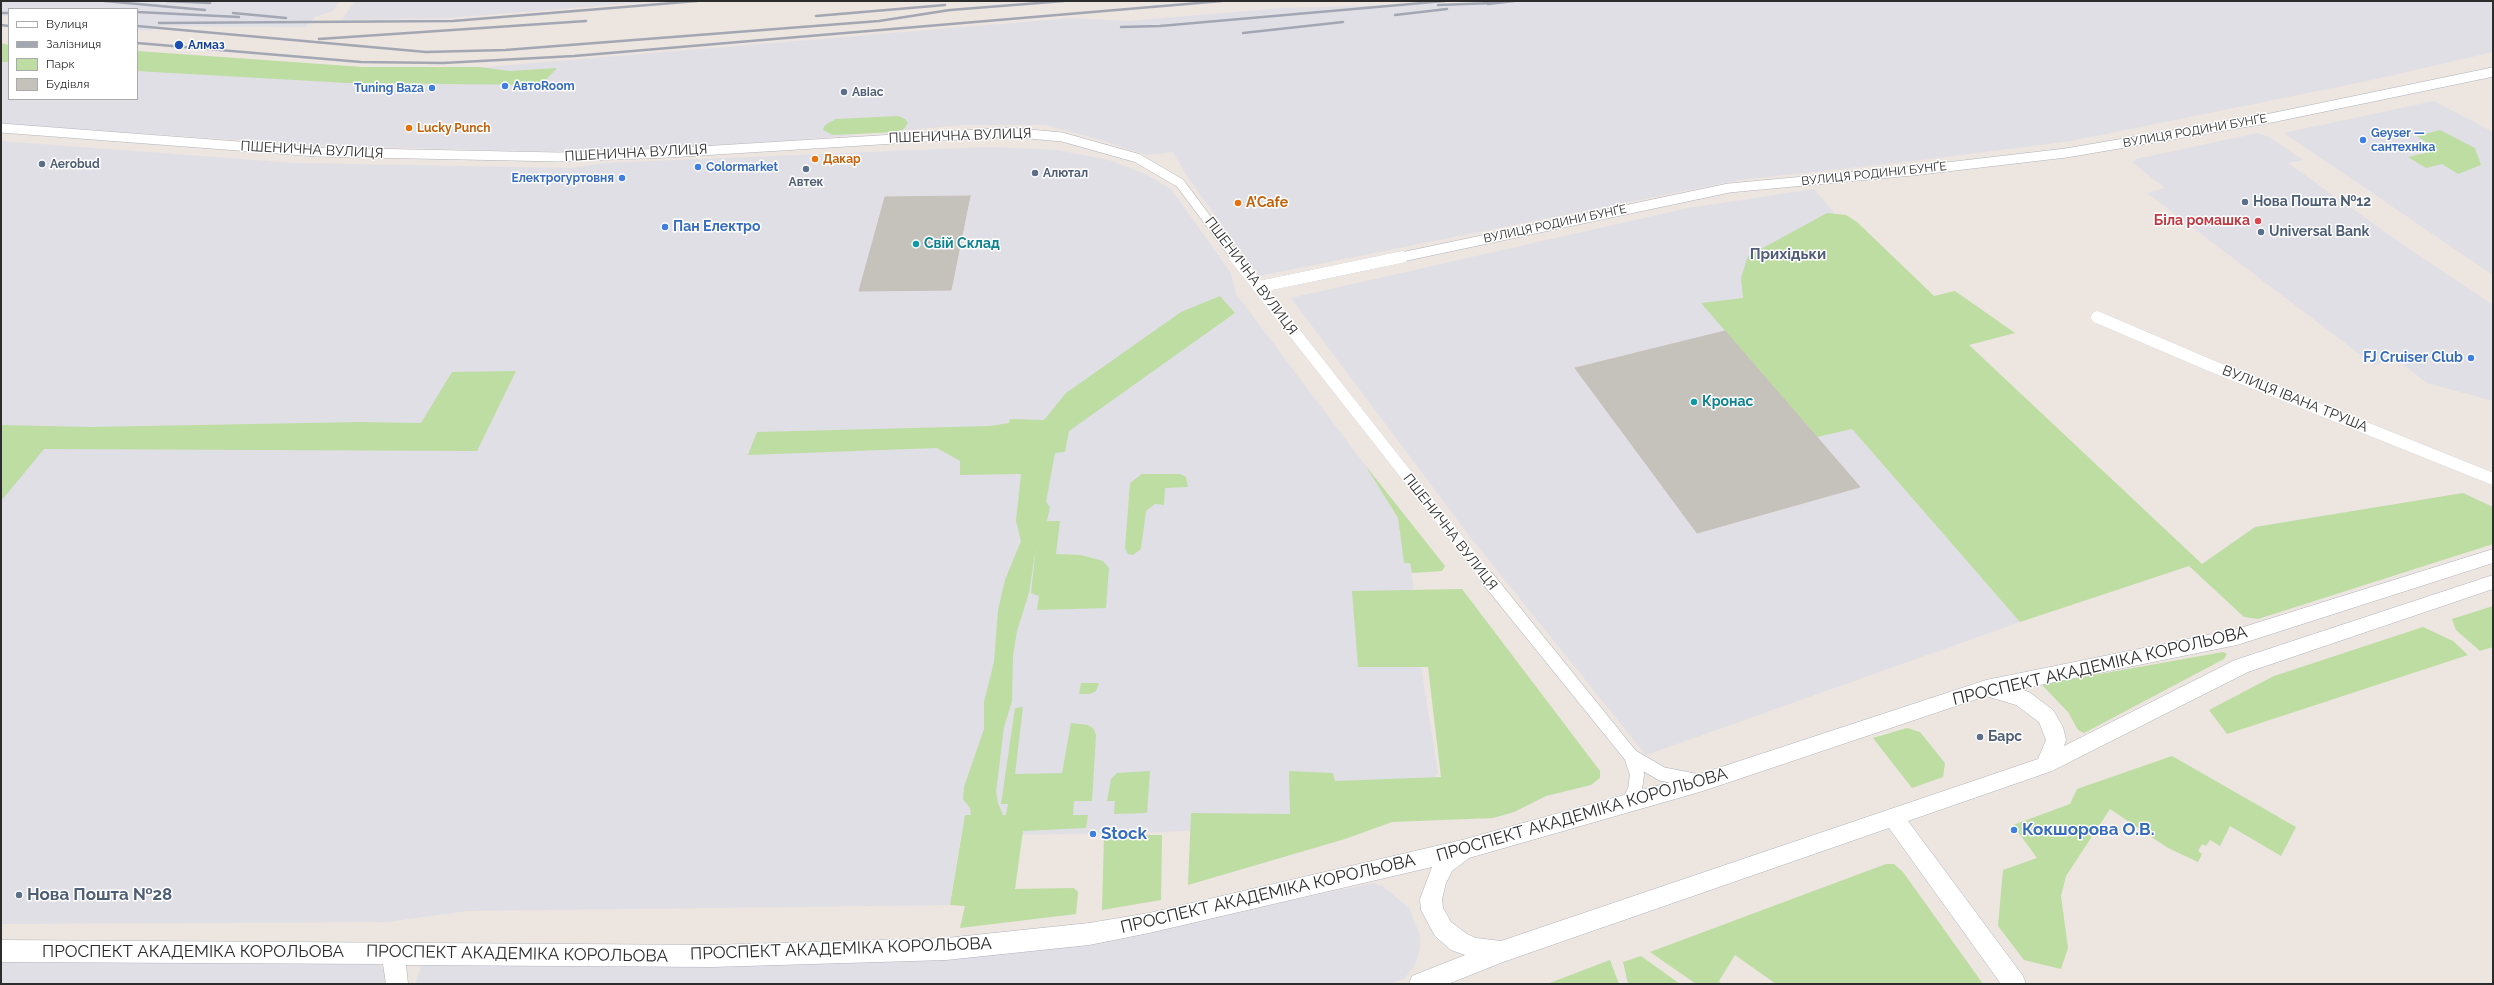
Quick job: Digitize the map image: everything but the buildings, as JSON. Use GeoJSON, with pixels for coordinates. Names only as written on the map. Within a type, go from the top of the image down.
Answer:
{"type":"FeatureCollection","features":[{"type":"Feature","properties":{"kind":"main road","name":"ПРОСПЕКТ АКАДЕМІКА КОРОЛЬОВА"},"geometry":{"type":"LineString","coordinates":[[1,951],[389,952],[712,956],[946,948],[1089,934],[1150,923],[1462,850],[1627,805],[1703,782],[1986,688],[2237,637],[2493,556]]}},
{"type":"Feature","properties":{"kind":"main road","name":"ПРОСПЕКТ АКАДЕМІКА КОРОЛЬОВА"},"geometry":{"type":"LineString","coordinates":[[1420,984],[1504,951],[1892,816],[2045,765],[2242,666],[2493,582]]}},
{"type":"Feature","properties":{"kind":"main road"},"geometry":{"type":"LineString","coordinates":[[1986,688],[2022,698],[2036,706],[2046,716],[2053,727],[2056,740],[2053,751],[2045,765]]}},
{"type":"Feature","properties":{"kind":"main road"},"geometry":{"type":"LineString","coordinates":[[1892,816],[2015,984]]}},
{"type":"Feature","properties":{"kind":"main road"},"geometry":{"type":"LineString","coordinates":[[1462,850],[1446,864],[1436,880],[1431,899],[1432,910],[1443,929],[1459,942],[1476,949],[1504,951]]}},
{"type":"Feature","properties":{"kind":"main road"},"geometry":{"type":"LineString","coordinates":[[389,952],[396,968],[397,984]]}},
{"type":"Feature","properties":{"kind":"street","name":"ВУЛИЦЯ РОДИНИ БУНҐЕ"},"geometry":{"type":"LineString","coordinates":[[1258,287],[1729,188],[1912,171],[2066,153],[2271,118],[2493,72]]}},
{"type":"Feature","properties":{"kind":"street","name":"ПШЕНИЧНА ВУЛИЦЯ"},"geometry":{"type":"LineString","coordinates":[[1,128],[316,152],[559,156],[668,153],[1001,132],[1038,133],[1094,144],[1137,158],[1162,171],[1180,183],[1258,287],[1457,541],[1631,756],[1637,774],[1635,790],[1627,805]]}},
{"type":"Feature","properties":{"kind":"street","name":"ВУЛИЦЯ ІВАНА ТРУША"},"geometry":{"type":"LineString","coordinates":[[2098,317],[2214,367],[2493,479]]}},
{"type":"Feature","properties":{"kind":"street","name":"ПШЕНИЧНА ВУЛИЦЯ"},"geometry":{"type":"LineString","coordinates":[[1631,756],[1662,774],[1703,782]]}},
{"type":"Feature","properties":{"kind":"shaded area"},"geometry":{"type":"Polygon","coordinates":[[[1,1],[340,1],[333,11],[315,17],[306,27],[157,26],[151,31],[138,30],[138,8],[8,8],[8,16],[1,16],[1,1]]]}},
{"type":"Feature","properties":{"kind":"shaded area"},"geometry":{"type":"Polygon","coordinates":[[[355,1],[661,1],[447,18],[342,20],[355,1]]]}},
{"type":"Feature","properties":{"kind":"shaded area"},"geometry":{"type":"Polygon","coordinates":[[[1539,1],[2493,1],[2493,52],[2372,80],[2071,141],[1914,161],[1739,180],[1259,276],[1186,175],[1173,152],[1147,155],[1094,138],[1045,125],[963,125],[775,142],[571,152],[330,146],[1,124],[1,49],[8,50],[8,100],[138,100],[138,58],[254,66],[450,70],[1072,18],[1128,21],[1282,8],[1539,1]]]}},
{"type":"Feature","properties":{"kind":"shaded area"},"geometry":{"type":"Polygon","coordinates":[[[2434,101],[2493,132],[2493,275],[2284,133],[2434,101]]]}},
{"type":"Feature","properties":{"kind":"shaded area"},"geometry":{"type":"Polygon","coordinates":[[[2258,133],[2269,137],[2303,160],[2288,163],[2409,249],[2493,305],[2493,401],[2427,383],[2396,359],[2374,365],[2147,193],[2165,188],[2132,162],[2136,159],[2258,133]]]}},
{"type":"Feature","properties":{"kind":"shaded area"},"geometry":{"type":"Polygon","coordinates":[[[1,141],[294,163],[571,168],[605,163],[989,147],[1057,150],[1109,160],[1145,174],[1171,189],[1231,273],[1236,294],[1365,465],[1398,518],[1404,563],[1410,563],[1414,589],[1409,590],[1438,773],[1402,820],[1161,832],[961,836],[950,905],[467,911],[387,922],[1,924],[1,141]]]}},
{"type":"Feature","properties":{"kind":"shaded area"},"geometry":{"type":"Polygon","coordinates":[[[1814,189],[1885,274],[1742,303],[2020,622],[1646,755],[1471,538],[1291,298],[1688,208],[1814,189]]]}},
{"type":"Feature","properties":{"kind":"shaded area"},"geometry":{"type":"Polygon","coordinates":[[[1374,883],[1384,887],[1409,908],[1420,935],[1420,949],[1415,965],[1404,979],[1389,984],[415,984],[421,966],[427,961],[710,962],[1151,930],[1374,883]]]}},
{"type":"Feature","properties":{"kind":"shaded area"},"geometry":{"type":"Polygon","coordinates":[[[1,961],[376,964],[383,968],[387,975],[387,984],[1,984],[1,961]]]}},
{"type":"Feature","properties":{"kind":"green space"},"geometry":{"type":"Polygon","coordinates":[[[1,43],[8,45],[8,62],[1,62],[1,43]]]}},
{"type":"Feature","properties":{"kind":"green space"},"geometry":{"type":"Polygon","coordinates":[[[138,51],[363,67],[479,67],[510,71],[557,68],[541,85],[347,83],[138,71],[138,51]]]}},
{"type":"Feature","properties":{"kind":"green space"},"geometry":{"type":"Polygon","coordinates":[[[898,116],[905,119],[908,123],[904,129],[896,132],[833,135],[823,130],[825,125],[836,119],[898,116]]]}},
{"type":"Feature","properties":{"kind":"green space"},"geometry":{"type":"Polygon","coordinates":[[[2440,130],[2475,148],[2481,165],[2458,174],[2442,164],[2426,168],[2408,157],[2438,150],[2417,136],[2440,130]]]}},
{"type":"Feature","properties":{"kind":"green space"},"geometry":{"type":"Polygon","coordinates":[[[1827,213],[1846,215],[1857,222],[1934,296],[1955,291],[2015,333],[1969,345],[2202,564],[2255,527],[2463,493],[2493,507],[2493,544],[2258,619],[2244,617],[2189,566],[2020,622],[1852,429],[1817,437],[1701,303],[1743,298],[1741,278],[1748,256],[1827,213]]]}},
{"type":"Feature","properties":{"kind":"green space"},"geometry":{"type":"Polygon","coordinates":[[[1220,296],[1235,313],[1069,431],[1065,452],[1055,453],[1046,502],[1050,507],[1047,521],[1060,521],[1056,554],[1081,555],[1103,561],[1109,568],[1106,608],[1037,610],[1039,596],[1031,593],[1036,547],[1029,593],[1017,631],[1013,656],[1012,701],[1004,727],[996,792],[998,803],[1003,815],[1006,815],[1008,804],[1001,804],[1015,708],[1023,707],[1015,774],[1062,773],[1071,723],[1088,725],[1094,729],[1096,735],[1092,801],[1074,801],[1073,815],[1088,815],[1086,828],[1023,831],[1015,889],[1074,888],[1078,892],[1076,914],[960,928],[965,906],[950,905],[965,815],[971,815],[970,808],[963,799],[964,787],[984,729],[984,702],[994,662],[998,610],[1005,580],[1021,541],[1016,521],[1021,474],[960,475],[960,461],[937,448],[748,455],[757,432],[990,426],[1009,423],[1010,419],[1044,420],[1066,393],[1181,312],[1220,296]]]}},
{"type":"Feature","properties":{"kind":"green space"},"geometry":{"type":"Polygon","coordinates":[[[516,371],[477,451],[44,449],[1,501],[1,425],[91,427],[359,422],[421,423],[452,372],[516,371]]]}},
{"type":"Feature","properties":{"kind":"green space"},"geometry":{"type":"Polygon","coordinates":[[[1365,465],[1445,566],[1442,571],[1412,573],[1410,563],[1404,563],[1398,518],[1365,465]]]}},
{"type":"Feature","properties":{"kind":"green space"},"geometry":{"type":"Polygon","coordinates":[[[1142,474],[1180,474],[1186,477],[1188,487],[1165,488],[1164,505],[1155,504],[1146,511],[1141,549],[1133,555],[1128,554],[1125,548],[1130,483],[1142,474]]]}},
{"type":"Feature","properties":{"kind":"green space"},"geometry":{"type":"Polygon","coordinates":[[[1462,589],[1600,771],[1600,778],[1591,785],[1546,796],[1514,812],[1493,818],[1392,822],[1345,839],[1188,885],[1191,813],[1290,814],[1289,771],[1333,773],[1335,781],[1441,777],[1428,667],[1358,667],[1352,591],[1462,589]]]}},
{"type":"Feature","properties":{"kind":"green space"},"geometry":{"type":"Polygon","coordinates":[[[2493,606],[2493,647],[2480,651],[2456,630],[2452,619],[2493,606]]]}},
{"type":"Feature","properties":{"kind":"green space"},"geometry":{"type":"Polygon","coordinates":[[[2423,627],[2453,641],[2468,655],[2227,734],[2209,710],[2274,676],[2423,627]]]}},
{"type":"Feature","properties":{"kind":"green space"},"geometry":{"type":"Polygon","coordinates":[[[2223,652],[2227,654],[2224,659],[2084,733],[2078,730],[2068,712],[2043,686],[2044,684],[2223,652]]]}},
{"type":"Feature","properties":{"kind":"green space"},"geometry":{"type":"Polygon","coordinates":[[[1081,683],[1099,683],[1096,691],[1090,694],[1079,694],[1081,683]]]}},
{"type":"Feature","properties":{"kind":"green space"},"geometry":{"type":"Polygon","coordinates":[[[1907,728],[1920,732],[1945,763],[1943,777],[1912,788],[1873,738],[1907,728]]]}},
{"type":"Feature","properties":{"kind":"green space"},"geometry":{"type":"Polygon","coordinates":[[[2172,756],[2296,827],[2281,856],[2230,826],[2220,846],[2210,840],[2206,846],[2202,844],[2198,851],[2202,854],[2198,862],[2168,848],[2110,809],[2066,876],[2061,896],[2068,948],[2061,969],[2024,960],[1998,926],[2003,870],[2037,858],[2013,825],[2070,804],[2077,789],[2172,756]]]}},
{"type":"Feature","properties":{"kind":"green space"},"geometry":{"type":"Polygon","coordinates":[[[1150,771],[1147,813],[1114,814],[1115,801],[1107,801],[1111,779],[1117,773],[1150,771]]]}},
{"type":"Feature","properties":{"kind":"green space"},"geometry":{"type":"Polygon","coordinates":[[[1104,835],[1162,835],[1161,900],[1102,910],[1104,835]]]}},
{"type":"Feature","properties":{"kind":"green space"},"geometry":{"type":"Polygon","coordinates":[[[1886,864],[1894,864],[1903,872],[1983,984],[1776,984],[1735,955],[1719,981],[1722,984],[1696,984],[1650,952],[1886,864]]]}},
{"type":"Feature","properties":{"kind":"green space"},"geometry":{"type":"Polygon","coordinates":[[[1641,956],[1680,984],[1628,984],[1623,962],[1641,956]]]}},
{"type":"Feature","properties":{"kind":"green space"},"geometry":{"type":"Polygon","coordinates":[[[1610,960],[1619,984],[1547,984],[1610,960]]]}},
{"type":"Feature","properties":{"kind":"railway"},"geometry":{"type":"LineString","coordinates":[[104,1],[205,10]]}},
{"type":"Feature","properties":{"kind":"railway"},"geometry":{"type":"LineString","coordinates":[[166,1],[210,3]]}},
{"type":"Feature","properties":{"kind":"railway"},"geometry":{"type":"LineString","coordinates":[[159,23],[453,21],[697,1]]}},
{"type":"Feature","properties":{"kind":"railway"},"geometry":{"type":"LineString","coordinates":[[138,26],[426,52],[505,50],[879,21],[950,10],[1064,1]]}},
{"type":"Feature","properties":{"kind":"railway"},"geometry":{"type":"LineString","coordinates":[[138,43],[361,62],[443,63],[574,56],[1222,1]]}},
{"type":"Feature","properties":{"kind":"railway"},"geometry":{"type":"LineString","coordinates":[[1121,27],[1160,26],[1445,1]]}},
{"type":"Feature","properties":{"kind":"railway"},"geometry":{"type":"LineString","coordinates":[[1488,4],[1514,1]]}},
{"type":"Feature","properties":{"kind":"railway"},"geometry":{"type":"LineString","coordinates":[[1438,5],[1493,3]]}},
{"type":"Feature","properties":{"kind":"railway"},"geometry":{"type":"LineString","coordinates":[[816,16],[945,5]]}},
{"type":"Feature","properties":{"kind":"railway"},"geometry":{"type":"LineString","coordinates":[[1395,15],[1447,9]]}},
{"type":"Feature","properties":{"kind":"railway"},"geometry":{"type":"LineString","coordinates":[[138,12],[239,17]]}},
{"type":"Feature","properties":{"kind":"railway"},"geometry":{"type":"LineString","coordinates":[[1,13],[8,13]]}},
{"type":"Feature","properties":{"kind":"railway"},"geometry":{"type":"LineString","coordinates":[[233,13],[286,18]]}},
{"type":"Feature","properties":{"kind":"railway"},"geometry":{"type":"LineString","coordinates":[[319,39],[586,21]]}},
{"type":"Feature","properties":{"kind":"railway"},"geometry":{"type":"LineString","coordinates":[[1243,33],[1343,22]]}},
{"type":"Feature","properties":{"kind":"railway"},"geometry":{"type":"LineString","coordinates":[[1,25],[8,26]]}},
{"type":"Feature","properties":{"kind":"place","name":"Алмаз"},"geometry":{"type":"Point","coordinates":[179,45]}},
{"type":"Feature","properties":{"kind":"place","name":"АвтоRoom"},"geometry":{"type":"Point","coordinates":[505,86]}},
{"type":"Feature","properties":{"kind":"place","name":"Tuning Baza"},"geometry":{"type":"Point","coordinates":[432,88]}},
{"type":"Feature","properties":{"kind":"place","name":"Авіас"},"geometry":{"type":"Point","coordinates":[844,92]}},
{"type":"Feature","properties":{"kind":"place","name":"Lucky Punch"},"geometry":{"type":"Point","coordinates":[409,128]}},
{"type":"Feature","properties":{"kind":"place","name":"Geyser — сантехніка"},"geometry":{"type":"Point","coordinates":[2363,140]}},
{"type":"Feature","properties":{"kind":"place","name":"Дакар"},"geometry":{"type":"Point","coordinates":[815,159]}},
{"type":"Feature","properties":{"kind":"place","name":"Aerobud"},"geometry":{"type":"Point","coordinates":[42,164]}},
{"type":"Feature","properties":{"kind":"place","name":"Colormarket"},"geometry":{"type":"Point","coordinates":[698,167]}},
{"type":"Feature","properties":{"kind":"place","name":"Автек"},"geometry":{"type":"Point","coordinates":[806,169]}},
{"type":"Feature","properties":{"kind":"place","name":"Алютал"},"geometry":{"type":"Point","coordinates":[1035,173]}},
{"type":"Feature","properties":{"kind":"place","name":"Електрогуртовня"},"geometry":{"type":"Point","coordinates":[622,178]}},
{"type":"Feature","properties":{"kind":"place","name":"Нова Пошта №12"},"geometry":{"type":"Point","coordinates":[2245,202]}},
{"type":"Feature","properties":{"kind":"place","name":"A’Cafe"},"geometry":{"type":"Point","coordinates":[1238,203]}},
{"type":"Feature","properties":{"kind":"place","name":"Біла ромашка"},"geometry":{"type":"Point","coordinates":[2258,221]}},
{"type":"Feature","properties":{"kind":"place","name":"Пан Електро"},"geometry":{"type":"Point","coordinates":[665,227]}},
{"type":"Feature","properties":{"kind":"place","name":"Universal Bank"},"geometry":{"type":"Point","coordinates":[2261,232]}},
{"type":"Feature","properties":{"kind":"place","name":"Свій Склад"},"geometry":{"type":"Point","coordinates":[916,244]}},
{"type":"Feature","properties":{"kind":"place","name":"FJ Cruiser Club"},"geometry":{"type":"Point","coordinates":[2471,358]}},
{"type":"Feature","properties":{"kind":"place","name":"Кронас"},"geometry":{"type":"Point","coordinates":[1694,402]}},
{"type":"Feature","properties":{"kind":"place","name":"Барс"},"geometry":{"type":"Point","coordinates":[1980,737]}},
{"type":"Feature","properties":{"kind":"place","name":"Кокшорова О.В."},"geometry":{"type":"Point","coordinates":[2014,830]}},
{"type":"Feature","properties":{"kind":"place","name":"Stock"},"geometry":{"type":"Point","coordinates":[1093,834]}},
{"type":"Feature","properties":{"kind":"place","name":"Нова Пошта №28"},"geometry":{"type":"Point","coordinates":[19,895]}},
{"type":"Feature","properties":{"kind":"district","name":"Прихідьки"},"geometry":{"type":"Point","coordinates":[1788,254]}}]}
